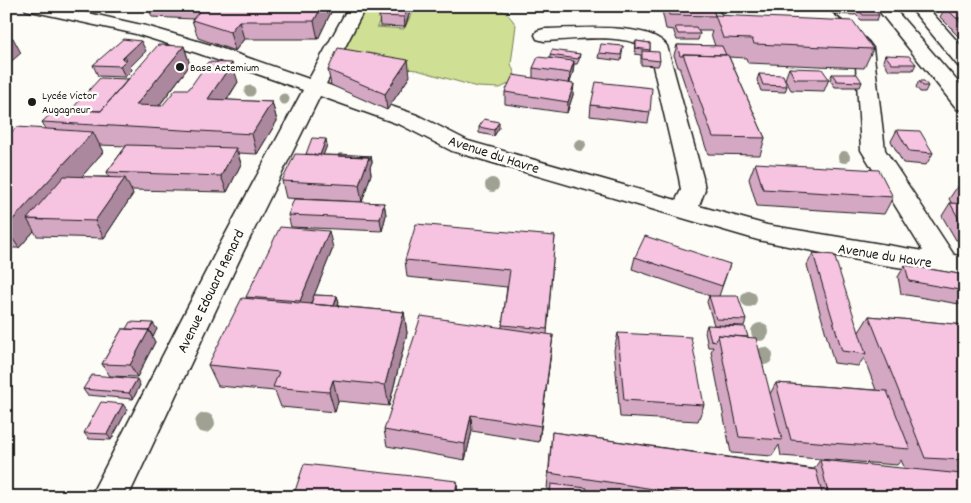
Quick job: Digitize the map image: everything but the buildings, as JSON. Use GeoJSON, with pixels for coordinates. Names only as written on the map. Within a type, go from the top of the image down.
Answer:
{"type":"FeatureCollection","features":[{"type":"Feature","properties":{"kind":"street","name":"Avenue du Havre"},"geometry":{"type":"LineString","coordinates":[[32,6],[140,30],[204,49],[409,120],[460,146],[684,211],[767,234],[955,266]]}},
{"type":"Feature","properties":{"kind":"street","name":"Avenue Edouard Renard"},"geometry":{"type":"LineString","coordinates":[[109,497],[217,274],[358,6]]}},
{"type":"Feature","properties":{"kind":"street"},"geometry":{"type":"LineString","coordinates":[[723,6],[731,12],[739,14],[818,11],[856,38],[864,48],[872,150],[955,266]]}},
{"type":"Feature","properties":{"kind":"street"},"geometry":{"type":"LineString","coordinates":[[883,6],[965,104]]}},
{"type":"Feature","properties":{"kind":"street"},"geometry":{"type":"LineString","coordinates":[[917,6],[965,62]]}},
{"type":"Feature","properties":{"kind":"street"},"geometry":{"type":"LineString","coordinates":[[544,35],[629,34],[648,39],[658,46],[693,190],[684,211]]}},
{"type":"Feature","properties":{"kind":"green space"},"geometry":{"type":"Polygon","coordinates":[[[469,5],[502,10],[516,25],[511,64],[517,80],[500,88],[477,87],[417,70],[367,64],[351,59],[344,47],[363,6],[385,6],[377,27],[404,29],[413,11],[421,9],[469,5]]]}},
{"type":"Feature","properties":{"kind":"place","name":"Base Actemium"},"geometry":{"type":"Point","coordinates":[180,67]}},
{"type":"Feature","properties":{"kind":"place","name":"Lycée Victor Augagneur"},"geometry":{"type":"Point","coordinates":[32,102]}}]}
